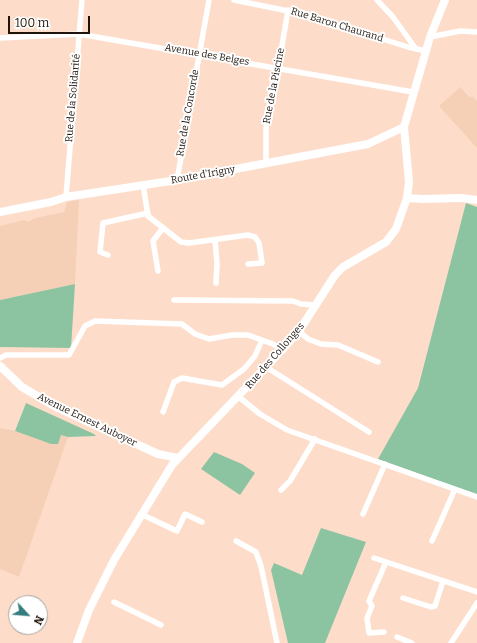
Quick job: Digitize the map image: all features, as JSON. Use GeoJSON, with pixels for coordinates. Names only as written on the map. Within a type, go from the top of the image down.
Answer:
{"type":"FeatureCollection","features":[{"type":"Feature","properties":{"kind":"street","name":"Rue de la Solidarité"},"geometry":{"type":"LineString","coordinates":[[66,197],[82,0]]}},
{"type":"Feature","properties":{"kind":"street","name":"Rue de la Concorde"},"geometry":{"type":"LineString","coordinates":[[176,180],[209,0]]}},
{"type":"Feature","properties":{"kind":"street","name":"Rue Baron Chaurand"},"geometry":{"type":"LineString","coordinates":[[234,0],[288,10],[426,51]]}},
{"type":"Feature","properties":{"kind":"street"},"geometry":{"type":"LineString","coordinates":[[377,0],[393,18],[416,49]]}},
{"type":"Feature","properties":{"kind":"street","name":"Rue des Collonges"},"geometry":{"type":"LineString","coordinates":[[77,643],[103,582],[141,514],[175,462],[299,331],[335,275],[343,267],[376,249],[392,236],[407,198],[409,182],[404,128],[413,92],[430,37],[445,0]]}},
{"type":"Feature","properties":{"kind":"street","name":"Rue de la Piscine"},"geometry":{"type":"LineString","coordinates":[[266,163],[266,126],[288,10]]}},
{"type":"Feature","properties":{"kind":"street"},"geometry":{"type":"LineString","coordinates":[[430,37],[460,31],[477,32]]}},
{"type":"Feature","properties":{"kind":"street","name":"Avenue des Belges"},"geometry":{"type":"LineString","coordinates":[[0,38],[79,34],[413,92]]}},
{"type":"Feature","properties":{"kind":"street","name":"Route d'Irigny"},"geometry":{"type":"LineString","coordinates":[[0,212],[51,202],[66,197],[176,180],[368,144],[404,128]]}},
{"type":"Feature","properties":{"kind":"street"},"geometry":{"type":"LineString","coordinates":[[143,184],[150,218],[185,243],[248,235],[255,237],[259,243],[262,263],[248,264]]}},
{"type":"Feature","properties":{"kind":"street"},"geometry":{"type":"LineString","coordinates":[[407,198],[461,198],[477,200]]}},
{"type":"Feature","properties":{"kind":"street"},"geometry":{"type":"LineString","coordinates":[[108,255],[100,252],[103,223],[148,212]]}},
{"type":"Feature","properties":{"kind":"street"},"geometry":{"type":"LineString","coordinates":[[158,271],[153,241],[163,228]]}},
{"type":"Feature","properties":{"kind":"street"},"geometry":{"type":"LineString","coordinates":[[215,240],[217,264],[216,283]]}},
{"type":"Feature","properties":{"kind":"street"},"geometry":{"type":"LineString","coordinates":[[174,300],[293,301],[301,304],[315,305]]}},
{"type":"Feature","properties":{"kind":"street"},"geometry":{"type":"LineString","coordinates":[[0,358],[6,355],[69,355],[84,326],[95,321],[182,324],[195,334],[209,339],[232,335],[248,335],[272,344],[282,350]]}},
{"type":"Feature","properties":{"kind":"street"},"geometry":{"type":"LineString","coordinates":[[299,331],[315,341],[338,345],[378,362]]}},
{"type":"Feature","properties":{"kind":"street"},"geometry":{"type":"LineString","coordinates":[[163,412],[174,382],[182,378],[222,385],[244,370],[255,356],[262,340]]}},
{"type":"Feature","properties":{"kind":"street","name":"Avenue Ernest Auboyer"},"geometry":{"type":"LineString","coordinates":[[0,366],[22,387],[56,407],[175,462]]}},
{"type":"Feature","properties":{"kind":"street"},"geometry":{"type":"LineString","coordinates":[[266,367],[369,432]]}},
{"type":"Feature","properties":{"kind":"street"},"geometry":{"type":"LineString","coordinates":[[239,396],[260,414],[278,426],[477,497]]}},
{"type":"Feature","properties":{"kind":"street"},"geometry":{"type":"LineString","coordinates":[[281,490],[290,481],[315,439]]}},
{"type":"Feature","properties":{"kind":"street"},"geometry":{"type":"LineString","coordinates":[[363,514],[385,464]]}},
{"type":"Feature","properties":{"kind":"street"},"geometry":{"type":"LineString","coordinates":[[432,541],[455,489]]}},
{"type":"Feature","properties":{"kind":"street"},"geometry":{"type":"LineString","coordinates":[[141,514],[177,531],[185,514],[202,522]]}},
{"type":"Feature","properties":{"kind":"street"},"geometry":{"type":"LineString","coordinates":[[236,541],[256,552],[262,566],[277,643]]}},
{"type":"Feature","properties":{"kind":"street"},"geometry":{"type":"LineString","coordinates":[[374,558],[477,592]]}},
{"type":"Feature","properties":{"kind":"street"},"geometry":{"type":"LineString","coordinates":[[384,632],[369,633],[367,618],[372,606],[369,601],[386,562]]}},
{"type":"Feature","properties":{"kind":"street"},"geometry":{"type":"LineString","coordinates":[[403,598],[431,607],[435,606],[443,581]]}},
{"type":"Feature","properties":{"kind":"street"},"geometry":{"type":"LineString","coordinates":[[114,602],[161,625]]}},
{"type":"Feature","properties":{"kind":"street"},"geometry":{"type":"LineString","coordinates":[[451,643],[477,603]]}},
{"type":"Feature","properties":{"kind":"street"},"geometry":{"type":"LineString","coordinates":[[397,637],[412,643]]}},
{"type":"Feature","properties":{"kind":"shaded area"},"geometry":{"type":"Polygon","coordinates":[[[460,87],[470,98],[472,96],[477,101],[477,148],[439,106],[460,87]]]}},
{"type":"Feature","properties":{"kind":"shaded area"},"geometry":{"type":"Polygon","coordinates":[[[79,200],[75,284],[0,300],[0,226],[24,220],[28,222],[35,218],[64,212],[67,202],[79,200]]]}},
{"type":"Feature","properties":{"kind":"shaded area"},"geometry":{"type":"Polygon","coordinates":[[[0,428],[15,431],[51,444],[61,435],[68,437],[19,577],[0,569],[0,428]]]}},
{"type":"Feature","properties":{"kind":"green space"},"geometry":{"type":"Polygon","coordinates":[[[466,203],[477,207],[477,495],[378,459],[418,388],[466,203]]]}},
{"type":"Feature","properties":{"kind":"green space"},"geometry":{"type":"Polygon","coordinates":[[[75,284],[71,348],[0,347],[0,300],[75,284]]]}},
{"type":"Feature","properties":{"kind":"green space"},"geometry":{"type":"Polygon","coordinates":[[[26,403],[96,436],[68,437],[61,435],[58,444],[51,444],[15,431],[26,403]]]}},
{"type":"Feature","properties":{"kind":"green space"},"geometry":{"type":"Polygon","coordinates":[[[214,452],[242,464],[255,473],[240,495],[201,469],[214,452]]]}},
{"type":"Feature","properties":{"kind":"green space"},"geometry":{"type":"Polygon","coordinates":[[[321,528],[366,542],[325,643],[288,643],[271,570],[274,563],[302,575],[321,528]]]}}]}
